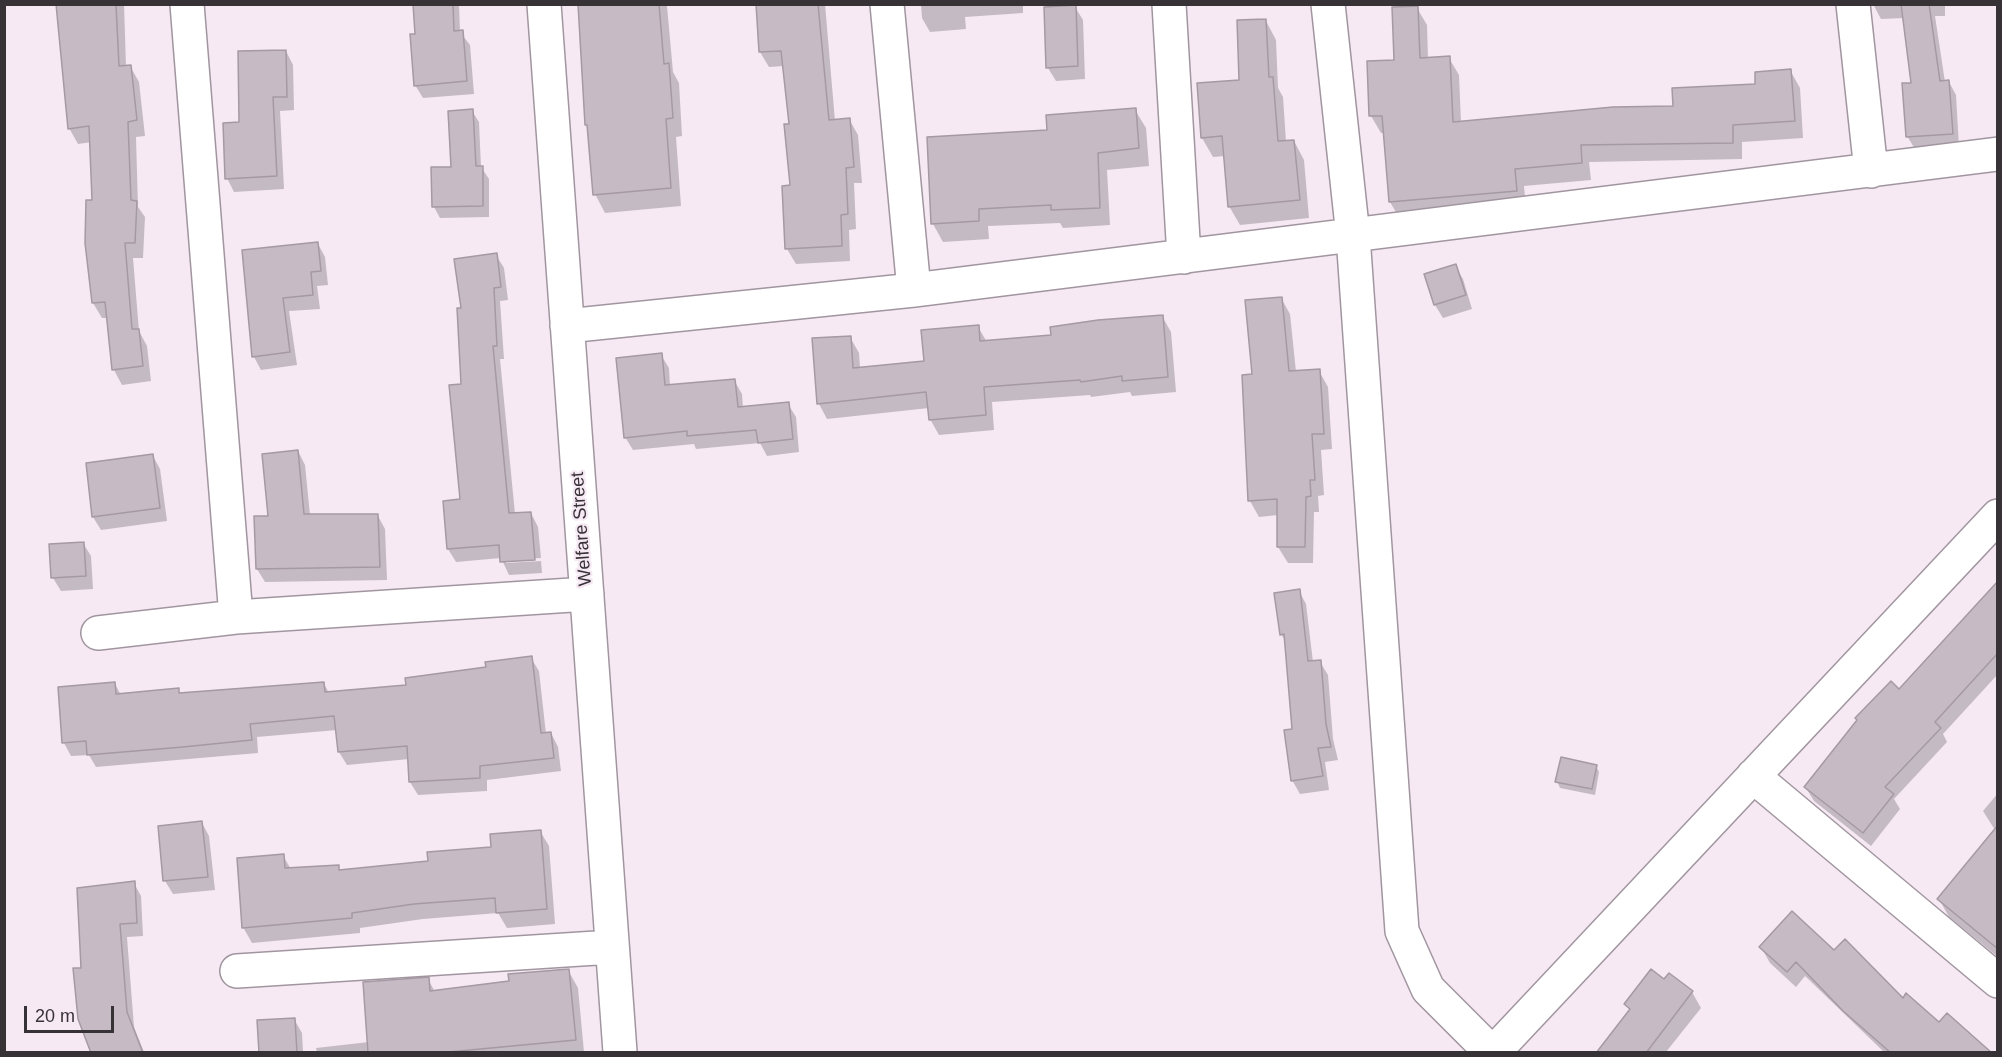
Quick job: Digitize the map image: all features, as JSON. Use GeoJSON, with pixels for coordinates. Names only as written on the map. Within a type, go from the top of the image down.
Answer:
{"type":"FeatureCollection","features":[{"type":"Feature","properties":{"kind":"street"},"geometry":{"type":"LineString","coordinates":[[187,4],[236,617]]}},
{"type":"Feature","properties":{"kind":"street","name":"Welfare Street"},"geometry":{"type":"LineString","coordinates":[[544,4],[620,1053]]}},
{"type":"Feature","properties":{"kind":"street"},"geometry":{"type":"LineString","coordinates":[[887,4],[914,291]]}},
{"type":"Feature","properties":{"kind":"street"},"geometry":{"type":"LineString","coordinates":[[1169,4],[1184,257]]}},
{"type":"Feature","properties":{"kind":"street"},"geometry":{"type":"LineString","coordinates":[[1328,4],[1353,236],[1402,931],[1428,989],[1493,1053],[1998,516]]}},
{"type":"Feature","properties":{"kind":"street"},"geometry":{"type":"LineString","coordinates":[[1852,4],[1871,171]]}},
{"type":"Feature","properties":{"kind":"street"},"geometry":{"type":"LineString","coordinates":[[567,326],[914,291],[1998,154]]}},
{"type":"Feature","properties":{"kind":"street"},"geometry":{"type":"LineString","coordinates":[[98,633],[236,617],[586,594]]}},
{"type":"Feature","properties":{"kind":"street"},"geometry":{"type":"LineString","coordinates":[[1753,776],[1998,981]]}},
{"type":"Feature","properties":{"kind":"street"},"geometry":{"type":"LineString","coordinates":[[237,971],[612,947]]}},
{"type":"Feature","properties":{"kind":"building"},"geometry":{"type":"Polygon","coordinates":[[[56,4],[116,4],[119,66],[131,65],[137,120],[128,122],[131,200],[137,201],[135,243],[125,243],[132,329],[139,329],[143,366],[112,370],[105,302],[92,303],[85,243],[86,200],[92,200],[89,126],[68,129],[56,4]]]}},
{"type":"Feature","properties":{"kind":"building"},"geometry":{"type":"Polygon","coordinates":[[[413,4],[453,4],[454,31],[463,30],[467,81],[414,86],[410,34],[415,34],[413,4]]]}},
{"type":"Feature","properties":{"kind":"building"},"geometry":{"type":"Polygon","coordinates":[[[578,4],[659,4],[664,64],[669,63],[673,118],[666,119],[671,188],[593,195],[587,125],[585,125],[578,4]]]}},
{"type":"Feature","properties":{"kind":"building"},"geometry":{"type":"Polygon","coordinates":[[[756,4],[818,4],[829,120],[850,118],[854,167],[846,168],[848,214],[841,215],[842,246],[785,249],[782,186],[790,185],[784,124],[789,124],[781,51],[759,52],[756,4]]]}},
{"type":"Feature","properties":{"kind":"building"},"geometry":{"type":"Polygon","coordinates":[[[1901,4],[1929,4],[1940,81],[1949,80],[1953,134],[1906,137],[1902,83],[1911,83],[1901,4]]]}},
{"type":"Feature","properties":{"kind":"building"},"geometry":{"type":"Polygon","coordinates":[[[1076,5],[1078,66],[1046,68],[1044,7],[1076,5]]]}},
{"type":"Feature","properties":{"kind":"building"},"geometry":{"type":"Polygon","coordinates":[[[1418,6],[1420,58],[1450,56],[1453,122],[1613,107],[1673,106],[1672,88],[1755,84],[1755,72],[1791,69],[1795,121],[1733,125],[1733,143],[1581,145],[1582,163],[1515,169],[1517,191],[1389,202],[1382,116],[1369,116],[1367,61],[1394,60],[1392,7],[1418,6]]]}},
{"type":"Feature","properties":{"kind":"building"},"geometry":{"type":"Polygon","coordinates":[[[1266,19],[1269,77],[1273,77],[1278,141],[1294,140],[1300,200],[1228,207],[1222,136],[1201,138],[1197,83],[1239,80],[1237,20],[1266,19]]]}},
{"type":"Feature","properties":{"kind":"building"},"geometry":{"type":"Polygon","coordinates":[[[286,50],[287,97],[273,97],[277,176],[225,179],[223,123],[239,122],[238,51],[286,50]]]}},
{"type":"Feature","properties":{"kind":"building"},"geometry":{"type":"Polygon","coordinates":[[[1136,108],[1139,148],[1098,153],[1100,208],[1051,210],[1051,205],[979,209],[979,221],[931,224],[927,137],[1047,130],[1046,115],[1136,108]]]}},
{"type":"Feature","properties":{"kind":"building"},"geometry":{"type":"Polygon","coordinates":[[[473,109],[476,166],[483,166],[483,206],[432,207],[431,167],[451,167],[448,111],[473,109]]]}},
{"type":"Feature","properties":{"kind":"building"},"geometry":{"type":"Polygon","coordinates":[[[318,242],[321,271],[311,272],[313,295],[283,298],[290,352],[252,357],[242,250],[318,242]]]}},
{"type":"Feature","properties":{"kind":"building"},"geometry":{"type":"Polygon","coordinates":[[[497,253],[501,287],[494,288],[497,346],[493,346],[509,513],[531,512],[535,560],[500,562],[499,545],[447,549],[443,501],[460,499],[449,385],[461,384],[457,308],[461,308],[454,259],[497,253]]]}},
{"type":"Feature","properties":{"kind":"building"},"geometry":{"type":"Polygon","coordinates":[[[1456,264],[1466,295],[1434,305],[1424,274],[1456,264]]]}},
{"type":"Feature","properties":{"kind":"building"},"geometry":{"type":"Polygon","coordinates":[[[1282,297],[1289,371],[1320,369],[1324,434],[1312,434],[1315,480],[1310,480],[1311,496],[1306,497],[1305,547],[1277,547],[1277,499],[1248,501],[1242,375],[1252,374],[1245,300],[1282,297]]]}},
{"type":"Feature","properties":{"kind":"building"},"geometry":{"type":"Polygon","coordinates":[[[1163,315],[1168,377],[1122,381],[1122,376],[1081,382],[1080,380],[984,387],[986,415],[929,420],[926,392],[817,404],[812,338],[851,336],[853,368],[924,361],[921,330],[979,325],[980,341],[1051,335],[1050,327],[1098,320],[1163,315]]]}},
{"type":"Feature","properties":{"kind":"building"},"geometry":{"type":"Polygon","coordinates":[[[662,353],[665,385],[735,379],[738,407],[789,402],[793,439],[758,443],[756,430],[687,436],[687,431],[624,438],[616,358],[662,353]]]}},
{"type":"Feature","properties":{"kind":"building"},"geometry":{"type":"Polygon","coordinates":[[[298,450],[304,514],[378,514],[380,567],[256,569],[254,516],[268,516],[262,454],[298,450]]]}},
{"type":"Feature","properties":{"kind":"building"},"geometry":{"type":"Polygon","coordinates":[[[153,454],[160,508],[92,517],[86,463],[153,454]]]}},
{"type":"Feature","properties":{"kind":"building"},"geometry":{"type":"Polygon","coordinates":[[[84,542],[86,576],[51,578],[49,544],[84,542]]]}},
{"type":"Feature","properties":{"kind":"building"},"geometry":{"type":"Polygon","coordinates":[[[1998,581],[1998,653],[1935,722],[1941,728],[1885,787],[1894,794],[1863,833],[1804,787],[1857,720],[1855,718],[1891,681],[1899,689],[1998,581]]]}},
{"type":"Feature","properties":{"kind":"building"},"geometry":{"type":"Polygon","coordinates":[[[1300,589],[1308,661],[1321,660],[1326,724],[1331,747],[1318,748],[1323,776],[1291,781],[1284,730],[1292,729],[1284,634],[1280,635],[1274,593],[1300,589]]]}},
{"type":"Feature","properties":{"kind":"building"},"geometry":{"type":"Polygon","coordinates":[[[532,656],[541,733],[551,732],[554,758],[480,766],[480,778],[409,782],[407,746],[338,752],[334,716],[250,724],[252,740],[183,747],[87,755],[86,741],[62,743],[58,687],[115,682],[116,694],[179,688],[179,693],[324,682],[325,692],[406,685],[405,678],[486,667],[485,662],[532,656]]]}},
{"type":"Feature","properties":{"kind":"building"},"geometry":{"type":"Polygon","coordinates":[[[1561,757],[1597,765],[1592,789],[1555,782],[1561,757]]]}},
{"type":"Feature","properties":{"kind":"building"},"geometry":{"type":"Polygon","coordinates":[[[202,821],[208,877],[163,881],[158,826],[202,821]]]}},
{"type":"Feature","properties":{"kind":"building"},"geometry":{"type":"Polygon","coordinates":[[[1998,825],[1998,949],[1937,899],[1998,825]]]}},
{"type":"Feature","properties":{"kind":"building"},"geometry":{"type":"Polygon","coordinates":[[[541,830],[547,909],[496,913],[495,898],[414,904],[352,913],[352,918],[242,928],[237,858],[284,854],[285,868],[339,865],[339,870],[428,861],[427,852],[491,847],[490,834],[541,830]]]}},
{"type":"Feature","properties":{"kind":"building"},"geometry":{"type":"Polygon","coordinates":[[[135,881],[137,923],[120,924],[127,1012],[143,1053],[91,1053],[78,1019],[73,968],[81,968],[77,888],[135,881]]]}},
{"type":"Feature","properties":{"kind":"building"},"geometry":{"type":"Polygon","coordinates":[[[1792,911],[1834,950],[1845,939],[1903,998],[1906,993],[1939,1022],[1947,1013],[1992,1053],[1891,1053],[1843,1011],[1796,962],[1787,972],[1759,947],[1792,911]]]}},
{"type":"Feature","properties":{"kind":"building"},"geometry":{"type":"Polygon","coordinates":[[[569,969],[576,1040],[438,1053],[368,1053],[363,982],[429,977],[430,991],[509,981],[508,974],[569,969]]]}},
{"type":"Feature","properties":{"kind":"building"},"geometry":{"type":"Polygon","coordinates":[[[1651,969],[1664,979],[1669,973],[1693,991],[1646,1053],[1596,1053],[1630,1009],[1624,1004],[1651,969]]]}},
{"type":"Feature","properties":{"kind":"building"},"geometry":{"type":"Polygon","coordinates":[[[295,1018],[297,1053],[259,1053],[257,1020],[295,1018]]]}}]}
